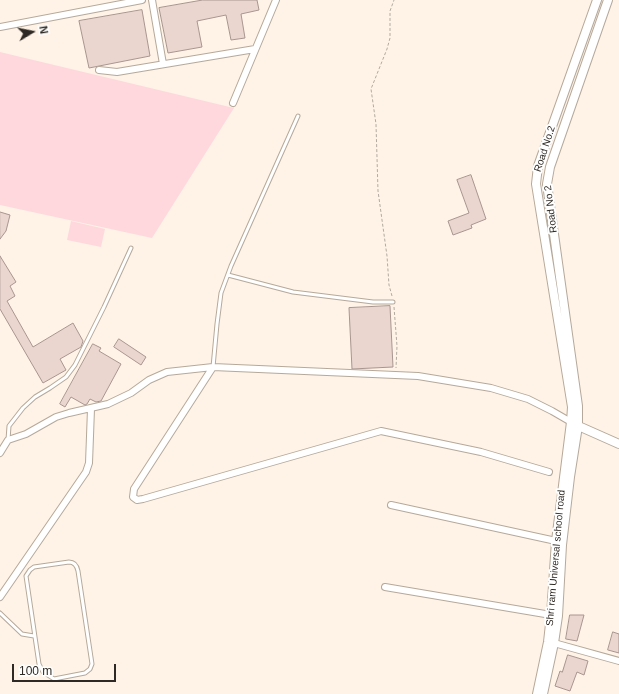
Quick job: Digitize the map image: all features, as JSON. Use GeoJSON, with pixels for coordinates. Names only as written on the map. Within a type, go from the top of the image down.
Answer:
{"type":"FeatureCollection","features":[{"type":"Feature","properties":{"kind":"street"},"geometry":{"type":"LineString","coordinates":[[0,27],[119,2],[142,0]]}},
{"type":"Feature","properties":{"kind":"street"},"geometry":{"type":"LineString","coordinates":[[152,0],[163,64]]}},
{"type":"Feature","properties":{"kind":"street"},"geometry":{"type":"LineString","coordinates":[[233,104],[276,0]]}},
{"type":"Feature","properties":{"kind":"street","name":"Road No.2"},"geometry":{"type":"LineString","coordinates":[[575,424],[536,184],[538,166],[597,0]]}},
{"type":"Feature","properties":{"kind":"street","name":"Road No 2"},"geometry":{"type":"LineString","coordinates":[[575,424],[578,406],[547,184],[550,167],[608,0]]}},
{"type":"Feature","properties":{"kind":"street"},"geometry":{"type":"LineString","coordinates":[[99,70],[117,72],[255,49]]}},
{"type":"Feature","properties":{"kind":"street"},"geometry":{"type":"LineString","coordinates":[[0,453],[8,440],[26,434],[63,415],[108,404],[131,393],[149,380],[167,372],[213,367],[395,374],[418,376],[492,388],[528,399],[575,424],[619,444]]}},
{"type":"Feature","properties":{"kind":"street"},"geometry":{"type":"LineString","coordinates":[[213,367],[134,489],[132,494],[135,499],[143,500],[381,430],[481,452],[549,472]]}},
{"type":"Feature","properties":{"kind":"street"},"geometry":{"type":"LineString","coordinates":[[0,597],[86,472],[89,463],[91,409]]}},
{"type":"Feature","properties":{"kind":"street","name":"Shri ram Universal school road"},"geometry":{"type":"LineString","coordinates":[[543,694],[551,615],[556,541],[575,424]]}},
{"type":"Feature","properties":{"kind":"street","name":"Shri ram Universal school road"},"geometry":{"type":"LineString","coordinates":[[543,694],[558,616],[563,538],[575,424]]}},
{"type":"Feature","properties":{"kind":"street"},"geometry":{"type":"LineString","coordinates":[[392,505],[556,541]]}},
{"type":"Feature","properties":{"kind":"street"},"geometry":{"type":"LineString","coordinates":[[385,587],[551,615]]}},
{"type":"Feature","properties":{"kind":"street"},"geometry":{"type":"LineString","coordinates":[[554,643],[619,661]]}},
{"type":"Feature","properties":{"kind":"lane"},"geometry":{"type":"LineString","coordinates":[[213,367],[220,301],[228,275],[298,116]]}},
{"type":"Feature","properties":{"kind":"lane"},"geometry":{"type":"LineString","coordinates":[[8,440],[9,426],[24,408],[35,397],[66,377],[75,365],[98,320],[131,248]]}},
{"type":"Feature","properties":{"kind":"lane"},"geometry":{"type":"LineString","coordinates":[[228,275],[293,292],[373,302],[393,302]]}},
{"type":"Feature","properties":{"kind":"lane"},"geometry":{"type":"LineString","coordinates":[[73,562],[78,571],[92,664],[90,669],[86,673],[54,679],[48,676],[43,672],[39,664],[34,636],[26,576],[34,567],[73,562]]}},
{"type":"Feature","properties":{"kind":"lane"},"geometry":{"type":"LineString","coordinates":[[0,613],[22,634],[34,636]]}},
{"type":"Feature","properties":{"kind":"path"},"geometry":{"type":"LineString","coordinates":[[394,0],[390,11],[390,38],[371,89],[376,124],[378,191],[387,256],[389,285],[393,302],[397,346],[395,374]]}},
{"type":"Feature","properties":{"kind":"shaded area"},"geometry":{"type":"Polygon","coordinates":[[[0,52],[234,108],[152,238],[0,205],[0,52]]]}},
{"type":"Feature","properties":{"kind":"shaded area"},"geometry":{"type":"Polygon","coordinates":[[[71,221],[105,229],[101,247],[67,240],[71,221]]]}},
{"type":"Feature","properties":{"kind":"building"},"geometry":{"type":"Polygon","coordinates":[[[203,0],[257,0],[259,10],[241,14],[245,38],[231,40],[226,15],[197,21],[202,47],[168,53],[159,8],[203,0]]]}},
{"type":"Feature","properties":{"kind":"building"},"geometry":{"type":"Polygon","coordinates":[[[142,10],[150,56],[89,68],[79,21],[142,10]]]}},
{"type":"Feature","properties":{"kind":"building"},"geometry":{"type":"Polygon","coordinates":[[[471,175],[486,219],[471,225],[472,228],[453,235],[448,221],[469,213],[457,180],[471,175]]]}},
{"type":"Feature","properties":{"kind":"building"},"geometry":{"type":"Polygon","coordinates":[[[0,212],[10,215],[6,231],[0,239],[0,212]]]}},
{"type":"Feature","properties":{"kind":"building"},"geometry":{"type":"Polygon","coordinates":[[[0,256],[16,282],[10,286],[15,296],[7,301],[33,347],[73,323],[83,341],[81,347],[60,359],[66,370],[43,383],[0,309],[0,256]]]}},
{"type":"Feature","properties":{"kind":"building"},"geometry":{"type":"Polygon","coordinates":[[[390,306],[393,367],[352,369],[349,308],[390,306]]]}},
{"type":"Feature","properties":{"kind":"building"},"geometry":{"type":"Polygon","coordinates":[[[119,339],[146,357],[141,365],[114,347],[119,339]]]}},
{"type":"Feature","properties":{"kind":"building"},"geometry":{"type":"Polygon","coordinates":[[[93,344],[101,348],[99,351],[121,364],[101,401],[96,402],[90,399],[85,405],[71,397],[65,407],[60,404],[93,344]]]}},
{"type":"Feature","properties":{"kind":"building"},"geometry":{"type":"Polygon","coordinates":[[[570,615],[584,615],[577,641],[566,639],[570,615]]]}},
{"type":"Feature","properties":{"kind":"building"},"geometry":{"type":"Polygon","coordinates":[[[613,632],[619,634],[619,653],[608,650],[613,632]]]}},
{"type":"Feature","properties":{"kind":"building"},"geometry":{"type":"Polygon","coordinates":[[[568,655],[588,661],[584,675],[577,672],[570,691],[555,686],[568,655]]]}}]}
